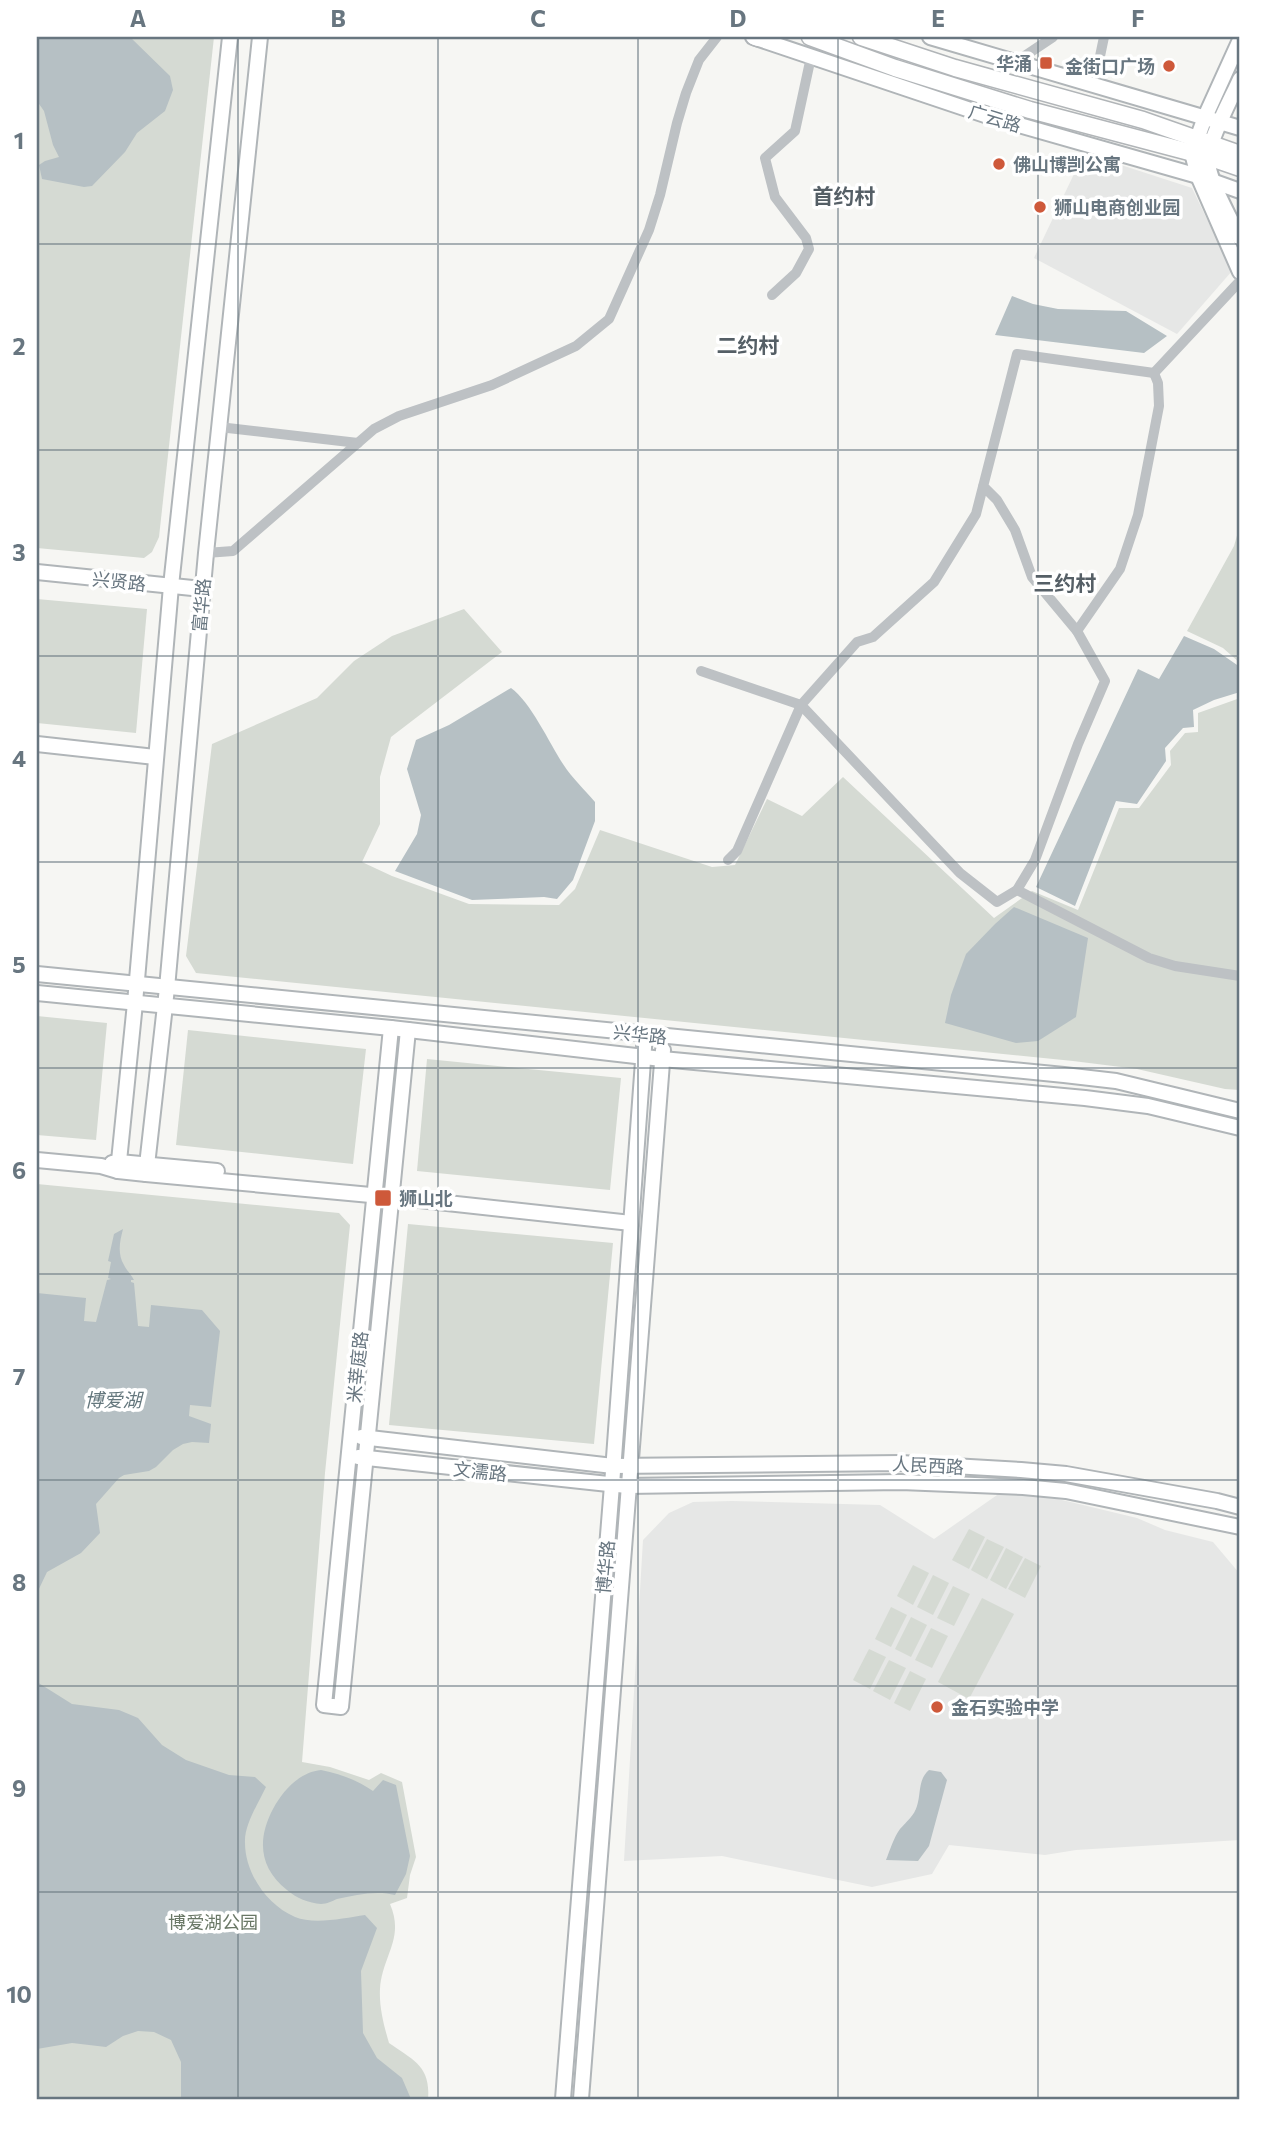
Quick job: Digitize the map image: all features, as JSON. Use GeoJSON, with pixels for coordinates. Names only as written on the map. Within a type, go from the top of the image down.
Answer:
{"type":"FeatureCollection","features":[{"type":"Feature","properties":{"kind":"main road","name":"广云路"},"geometry":{"type":"LineString","coordinates":[[810,37],[895,68],[1030,110],[1240,154]]}},
{"type":"Feature","properties":{"kind":"main road","name":"广云路"},"geometry":{"type":"LineString","coordinates":[[861,37],[955,68],[1143,120],[1240,168]]}},
{"type":"Feature","properties":{"kind":"street","name":"富华路"},"geometry":{"type":"LineString","coordinates":[[118,1166],[171,586],[230,37]]}},
{"type":"Feature","properties":{"kind":"street","name":"富华路"},"geometry":{"type":"LineString","coordinates":[[146,1169],[167,988],[202,589],[260,37]]}},
{"type":"Feature","properties":{"kind":"street"},"geometry":{"type":"LineString","coordinates":[[206,553],[233,551],[374,429],[400,416],[492,385],[576,346],[609,319],[649,230],[690,82],[699,60],[718,37]]}},
{"type":"Feature","properties":{"kind":"street","name":"广云路"},"geometry":{"type":"LineString","coordinates":[[755,37],[991,117],[1240,191]]}},
{"type":"Feature","properties":{"kind":"street"},"geometry":{"type":"LineString","coordinates":[[930,37],[1240,128]]}},
{"type":"Feature","properties":{"kind":"street"},"geometry":{"type":"LineString","coordinates":[[1014,63],[1053,37]]}},
{"type":"Feature","properties":{"kind":"street"},"geometry":{"type":"LineString","coordinates":[[1094,85],[1104,37]]}},
{"type":"Feature","properties":{"kind":"street"},"geometry":{"type":"LineString","coordinates":[[1240,40],[1205,117],[1202,148],[1206,179],[1240,272]]}},
{"type":"Feature","properties":{"kind":"street"},"geometry":{"type":"LineString","coordinates":[[772,295],[796,274],[808,249],[806,238],[775,197],[765,158],[795,131],[811,57]]}},
{"type":"Feature","properties":{"kind":"street"},"geometry":{"type":"LineString","coordinates":[[1202,148],[1221,122],[1240,79]]}},
{"type":"Feature","properties":{"kind":"street"},"geometry":{"type":"LineString","coordinates":[[1206,179],[1240,238]]}},
{"type":"Feature","properties":{"kind":"street"},"geometry":{"type":"LineString","coordinates":[[1154,373],[1240,281]]}},
{"type":"Feature","properties":{"kind":"street"},"geometry":{"type":"LineString","coordinates":[[728,860],[737,851],[801,705],[857,642],[873,636],[934,582],[976,514],[1017,354],[1154,373]]}},
{"type":"Feature","properties":{"kind":"street"},"geometry":{"type":"LineString","coordinates":[[1077,631],[1120,569],[1138,515],[1159,406],[1158,383],[1154,373]]}},
{"type":"Feature","properties":{"kind":"street"},"geometry":{"type":"LineString","coordinates":[[219,427],[358,443]]}},
{"type":"Feature","properties":{"kind":"street"},"geometry":{"type":"LineString","coordinates":[[701,671],[801,705],[960,873],[997,902],[1017,890],[1035,860],[1078,744],[1105,681],[1077,631],[1032,577],[1015,530],[997,500],[983,486]]}},
{"type":"Feature","properties":{"kind":"street","name":"兴贤路"},"geometry":{"type":"LineString","coordinates":[[37,572],[202,589]]}},
{"type":"Feature","properties":{"kind":"street"},"geometry":{"type":"LineString","coordinates":[[37,744],[155,757]]}},
{"type":"Feature","properties":{"kind":"street"},"geometry":{"type":"LineString","coordinates":[[1017,890],[1149,958],[1175,966],[1240,976]]}},
{"type":"Feature","properties":{"kind":"street","name":"兴华路"},"geometry":{"type":"LineString","coordinates":[[37,974],[1116,1081],[1240,1111]]}},
{"type":"Feature","properties":{"kind":"street","name":"兴华路"},"geometry":{"type":"LineString","coordinates":[[37,993],[390,1028],[662,1059],[1085,1098],[1148,1106],[1240,1128]]}},
{"type":"Feature","properties":{"kind":"street","name":"米莘庭路"},"geometry":{"type":"LineString","coordinates":[[390,1028],[324,1705],[341,1707],[408,1030]]}},
{"type":"Feature","properties":{"kind":"street","name":"博华路"},"geometry":{"type":"LineString","coordinates":[[562,2099],[612,1485],[645,1034]]}},
{"type":"Feature","properties":{"kind":"street","name":"博华路"},"geometry":{"type":"LineString","coordinates":[[581,2099],[663,1037]]}},
{"type":"Feature","properties":{"kind":"street"},"geometry":{"type":"LineString","coordinates":[[37,1160],[631,1218]]}},
{"type":"Feature","properties":{"kind":"street","name":"文濡路"},"geometry":{"type":"LineString","coordinates":[[350,1436],[613,1466]]}},
{"type":"Feature","properties":{"kind":"street","name":"文濡路"},"geometry":{"type":"LineString","coordinates":[[348,1456],[627,1486],[901,1482],[1023,1487],[1066,1491],[1240,1527]]}},
{"type":"Feature","properties":{"kind":"street","name":"人民西路"},"geometry":{"type":"LineString","coordinates":[[613,1466],[914,1463],[1066,1474],[1240,1507]]}},
{"type":"Feature","properties":{"kind":"street"},"geometry":{"type":"LineString","coordinates":[[1217,1501],[1240,1495]]}},
{"type":"Feature","properties":{"kind":"street"},"geometry":{"type":"LineString","coordinates":[[1218,1521],[1240,1536]]}},
{"type":"Feature","properties":{"kind":"shaded area"},"geometry":{"type":"Polygon","coordinates":[[[1084,153],[1192,188],[1232,271],[1177,334],[1034,258],[1084,153]]]}},
{"type":"Feature","properties":{"kind":"shaded area","name":"金石实验中学"},"geometry":{"type":"Polygon","coordinates":[[[1000,1493],[1058,1499],[1137,1518],[1165,1530],[1213,1542],[1240,1574],[1240,1840],[1076,1850],[1045,1855],[949,1845],[932,1874],[872,1887],[722,1856],[624,1861],[643,1540],[669,1513],[693,1502],[880,1505],[934,1539],[1000,1493]]]}},
{"type":"Feature","properties":{"kind":"green space"},"geometry":{"type":"Polygon","coordinates":[[[37,37],[214,37],[159,537],[152,552],[144,558],[37,548],[37,37]]]}},
{"type":"Feature","properties":{"kind":"green space"},"geometry":{"type":"Polygon","coordinates":[[[1240,525],[1240,663],[1223,648],[1187,631],[1234,546],[1240,525]]]}},
{"type":"Feature","properties":{"kind":"green space"},"geometry":{"type":"Polygon","coordinates":[[[37,599],[147,609],[136,733],[37,723],[37,599]]]}},
{"type":"Feature","properties":{"kind":"green space"},"geometry":{"type":"Polygon","coordinates":[[[464,609],[502,652],[391,737],[380,777],[380,824],[362,862],[469,904],[559,905],[575,889],[600,830],[712,867],[735,865],[767,799],[802,816],[843,777],[994,918],[1032,891],[1078,910],[1119,808],[1139,808],[1171,765],[1170,751],[1185,733],[1198,732],[1198,713],[1240,698],[1240,1090],[1137,1069],[1073,1061],[196,973],[186,956],[212,744],[317,698],[354,661],[392,636],[464,609]]]}},
{"type":"Feature","properties":{"kind":"green space"},"geometry":{"type":"Polygon","coordinates":[[[37,1016],[107,1023],[96,1140],[37,1135],[37,1016]]]}},
{"type":"Feature","properties":{"kind":"green space"},"geometry":{"type":"Polygon","coordinates":[[[188,1030],[366,1049],[353,1164],[176,1145],[188,1030]]]}},
{"type":"Feature","properties":{"kind":"green space"},"geometry":{"type":"Polygon","coordinates":[[[427,1059],[621,1078],[610,1190],[417,1171],[427,1059]]]}},
{"type":"Feature","properties":{"kind":"green space","name":"博爱湖公园"},"geometry":{"type":"Polygon","coordinates":[[[37,1184],[339,1213],[350,1225],[325,1473],[302,1762],[330,1767],[369,1780],[381,1773],[402,1782],[416,1857],[407,1898],[390,1904],[394,1916],[394,1938],[382,1977],[380,2003],[389,2043],[419,2065],[427,2079],[428,2099],[37,2099],[37,1184]]]}},
{"type":"Feature","properties":{"kind":"green space"},"geometry":{"type":"Polygon","coordinates":[[[408,1224],[613,1243],[594,1444],[389,1425],[408,1224]]]}},
{"type":"Feature","properties":{"kind":"green space"},"geometry":{"type":"Polygon","coordinates":[[[969,1529],[985,1537],[969,1569],[952,1560],[969,1529]]]}},
{"type":"Feature","properties":{"kind":"green space"},"geometry":{"type":"Polygon","coordinates":[[[987,1539],[1004,1547],[987,1579],[971,1570],[987,1539]]]}},
{"type":"Feature","properties":{"kind":"green space"},"geometry":{"type":"Polygon","coordinates":[[[1006,1548],[1023,1557],[1006,1589],[990,1580],[1006,1548]]]}},
{"type":"Feature","properties":{"kind":"green space"},"geometry":{"type":"Polygon","coordinates":[[[1025,1558],[1041,1566],[1025,1598],[1008,1589],[1025,1558]]]}},
{"type":"Feature","properties":{"kind":"green space"},"geometry":{"type":"Polygon","coordinates":[[[913,1565],[929,1573],[913,1605],[897,1596],[913,1565]]]}},
{"type":"Feature","properties":{"kind":"green space"},"geometry":{"type":"Polygon","coordinates":[[[933,1575],[949,1583],[933,1615],[917,1607],[933,1575]]]}},
{"type":"Feature","properties":{"kind":"green space"},"geometry":{"type":"Polygon","coordinates":[[[953,1586],[970,1594],[954,1626],[937,1618],[953,1586]]]}},
{"type":"Feature","properties":{"kind":"green space"},"geometry":{"type":"Polygon","coordinates":[[[982,1598],[1014,1614],[969,1699],[938,1682],[982,1598]]]}},
{"type":"Feature","properties":{"kind":"green space"},"geometry":{"type":"Polygon","coordinates":[[[891,1607],[907,1615],[891,1647],[875,1639],[891,1607]]]}},
{"type":"Feature","properties":{"kind":"green space"},"geometry":{"type":"Polygon","coordinates":[[[911,1617],[927,1625],[911,1657],[895,1649],[911,1617]]]}},
{"type":"Feature","properties":{"kind":"green space"},"geometry":{"type":"Polygon","coordinates":[[[931,1628],[948,1636],[932,1668],[915,1660],[931,1628]]]}},
{"type":"Feature","properties":{"kind":"green space"},"geometry":{"type":"Polygon","coordinates":[[[869,1649],[886,1657],[870,1689],[853,1680],[869,1649]]]}},
{"type":"Feature","properties":{"kind":"green space"},"geometry":{"type":"Polygon","coordinates":[[[889,1660],[906,1668],[890,1700],[873,1691],[889,1660]]]}},
{"type":"Feature","properties":{"kind":"green space"},"geometry":{"type":"Polygon","coordinates":[[[910,1671],[926,1679],[910,1711],[894,1703],[910,1671]]]}},
{"type":"Feature","properties":{"kind":"water"},"geometry":{"type":"Polygon","coordinates":[[[37,37],[130,37],[170,76],[173,90],[165,111],[137,133],[125,152],[92,186],[42,179],[39,165],[59,157],[44,111],[37,101],[37,37]]]}},
{"type":"Feature","properties":{"kind":"water"},"geometry":{"type":"Polygon","coordinates":[[[1012,296],[1058,309],[1126,311],[1167,336],[1144,353],[995,335],[1012,296]]]}},
{"type":"Feature","properties":{"kind":"water"},"geometry":{"type":"Polygon","coordinates":[[[1184,636],[1214,649],[1240,667],[1240,692],[1193,710],[1194,727],[1183,728],[1165,748],[1166,761],[1137,804],[1116,801],[1075,906],[1036,887],[1138,669],[1159,679],[1184,636]]]}},
{"type":"Feature","properties":{"kind":"water"},"geometry":{"type":"Polygon","coordinates":[[[511,688],[532,712],[567,769],[595,802],[595,821],[573,880],[557,899],[544,897],[472,900],[395,871],[417,834],[421,815],[407,769],[416,740],[449,725],[511,688]]]}},
{"type":"Feature","properties":{"kind":"water"},"geometry":{"type":"Polygon","coordinates":[[[1014,907],[1088,938],[1076,1017],[1038,1041],[1016,1043],[945,1023],[951,995],[966,954],[1014,907]]]}},
{"type":"Feature","properties":{"kind":"water","name":"博爱湖"},"geometry":{"type":"Polygon","coordinates":[[[123,1229],[120,1256],[134,1280],[131,1282],[134,1283],[138,1326],[149,1327],[151,1305],[202,1310],[220,1331],[211,1407],[190,1405],[189,1416],[211,1424],[209,1443],[183,1444],[149,1471],[119,1478],[96,1504],[100,1533],[81,1553],[47,1572],[37,1593],[37,1293],[86,1298],[84,1321],[96,1322],[107,1280],[111,1279],[108,1278],[111,1262],[108,1261],[114,1234],[123,1229]]]}},
{"type":"Feature","properties":{"kind":"water"},"geometry":{"type":"Polygon","coordinates":[[[37,1682],[72,1704],[119,1710],[138,1718],[162,1745],[186,1760],[229,1775],[255,1777],[266,1787],[245,1836],[246,1854],[253,1876],[275,1905],[295,1917],[320,1921],[365,1915],[377,1928],[361,1971],[363,2033],[377,2058],[402,2078],[411,2099],[181,2099],[181,2062],[171,2040],[154,2032],[138,2031],[123,2036],[106,2047],[72,2043],[37,2049],[37,1682]]]}},
{"type":"Feature","properties":{"kind":"water"},"geometry":{"type":"Polygon","coordinates":[[[321,1770],[348,1778],[373,1791],[383,1780],[396,1785],[410,1856],[406,1874],[395,1895],[366,1894],[321,1904],[303,1900],[291,1893],[271,1872],[266,1863],[263,1842],[264,1831],[273,1809],[282,1795],[299,1778],[321,1770]]]}},
{"type":"Feature","properties":{"kind":"water"},"geometry":{"type":"Polygon","coordinates":[[[929,1770],[941,1772],[947,1780],[929,1846],[918,1861],[886,1860],[898,1832],[916,1810],[921,1782],[929,1770]]]}},
{"type":"Feature","properties":{"kind":"place","name":"华涌"},"geometry":{"type":"Point","coordinates":[1046,63]}},
{"type":"Feature","properties":{"kind":"place","name":"金街口广场"},"geometry":{"type":"Point","coordinates":[1169,66]}},
{"type":"Feature","properties":{"kind":"place","name":"佛山博剀公寓"},"geometry":{"type":"Point","coordinates":[999,164]}},
{"type":"Feature","properties":{"kind":"place","name":"狮山电商创业园"},"geometry":{"type":"Point","coordinates":[1040,207]}},
{"type":"Feature","properties":{"kind":"place","name":"狮山北"},"geometry":{"type":"Point","coordinates":[383,1198]}},
{"type":"Feature","properties":{"kind":"place","name":"金石实验中学"},"geometry":{"type":"Point","coordinates":[937,1707]}},
{"type":"Feature","properties":{"kind":"district","name":"首约村"},"geometry":{"type":"Point","coordinates":[844,195]}},
{"type":"Feature","properties":{"kind":"district","name":"二约村"},"geometry":{"type":"Point","coordinates":[748,344]}},
{"type":"Feature","properties":{"kind":"district","name":"三约村"},"geometry":{"type":"Point","coordinates":[1065,582]}}]}
